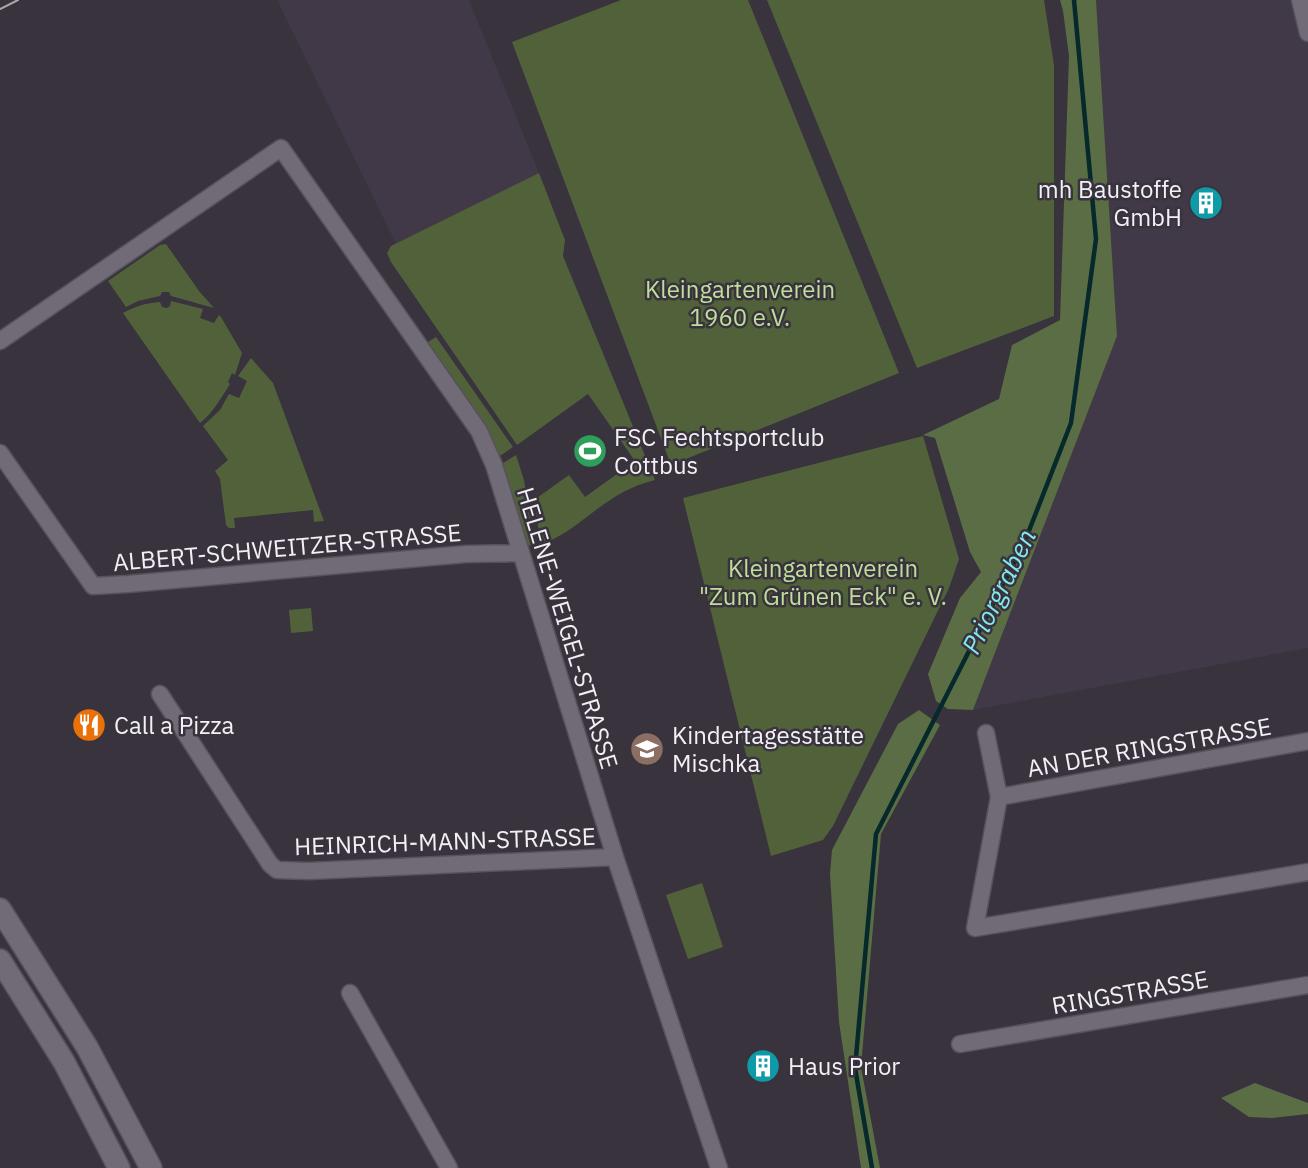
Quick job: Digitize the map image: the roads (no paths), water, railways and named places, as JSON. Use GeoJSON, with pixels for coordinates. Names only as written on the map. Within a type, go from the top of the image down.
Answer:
{"type":"FeatureCollection","features":[{"type":"Feature","properties":{"kind":"main road"},"geometry":{"type":"LineString","coordinates":[[0,909],[87,1047],[151,1168]]}},
{"type":"Feature","properties":{"kind":"main road"},"geometry":{"type":"LineString","coordinates":[[0,960],[64,1062],[119,1168]]}},
{"type":"Feature","properties":{"kind":"street"},"geometry":{"type":"LineString","coordinates":[[1300,0],[1308,33]]}},
{"type":"Feature","properties":{"kind":"street","name":"HELENE-WEIGEL-STRASSE"},"geometry":{"type":"LineString","coordinates":[[0,341],[281,148],[480,431],[494,465],[615,857],[719,1168]]}},
{"type":"Feature","properties":{"kind":"street","name":"ALBERT-SCHWEITZER-STRASSE"},"geometry":{"type":"LineString","coordinates":[[0,453],[93,586],[466,554],[520,553]]}},
{"type":"Feature","properties":{"kind":"street","name":"HEINRICH-MANN-STRASSE"},"geometry":{"type":"LineString","coordinates":[[160,694],[270,864],[277,870],[319,871],[615,857]]}},
{"type":"Feature","properties":{"kind":"street","name":"AN DER RINGSTRASSE"},"geometry":{"type":"LineString","coordinates":[[986,733],[999,797],[975,928],[1308,872]]}},
{"type":"Feature","properties":{"kind":"street","name":"AN DER RINGSTRASSE"},"geometry":{"type":"LineString","coordinates":[[999,797],[1308,741]]}},
{"type":"Feature","properties":{"kind":"street","name":"RINGSTRASSE"},"geometry":{"type":"LineString","coordinates":[[960,1044],[1308,985]]}},
{"type":"Feature","properties":{"kind":"street"},"geometry":{"type":"LineString","coordinates":[[350,993],[449,1168]]}},
{"type":"Feature","properties":{"kind":"waterway","name":"Priorgraben"},"geometry":{"type":"LineString","coordinates":[[872,1168],[855,1068],[876,834],[1025,541],[1071,423],[1096,239],[1074,0]]}},
{"type":"Feature","properties":{"kind":"tram line"},"geometry":{"type":"LineString","coordinates":[[0,9],[18,0]]}},
{"type":"Feature","properties":{"kind":"place","name":"mh Baustoffe GmbH"},"geometry":{"type":"Point","coordinates":[1206,203]}},
{"type":"Feature","properties":{"kind":"place","name":"FSC Fechtsportclub Cottbus"},"geometry":{"type":"Point","coordinates":[590,451]}},
{"type":"Feature","properties":{"kind":"place","name":"Call a Pizza"},"geometry":{"type":"Point","coordinates":[89,725]}},
{"type":"Feature","properties":{"kind":"place","name":"Kindertagesstätte Mischka"},"geometry":{"type":"Point","coordinates":[647,749]}},
{"type":"Feature","properties":{"kind":"place","name":"Haus Prior"},"geometry":{"type":"Point","coordinates":[763,1066]}},
{"type":"Feature","properties":{"kind":"park label","name":"Kleingartenverein 1960 e.V."},"geometry":{"type":"Point","coordinates":[740,303]}},
{"type":"Feature","properties":{"kind":"park label","name":"Kleingartenverein \"Zum Grünen Eck\" e. V."},"geometry":{"type":"Point","coordinates":[823,582]}}]}
